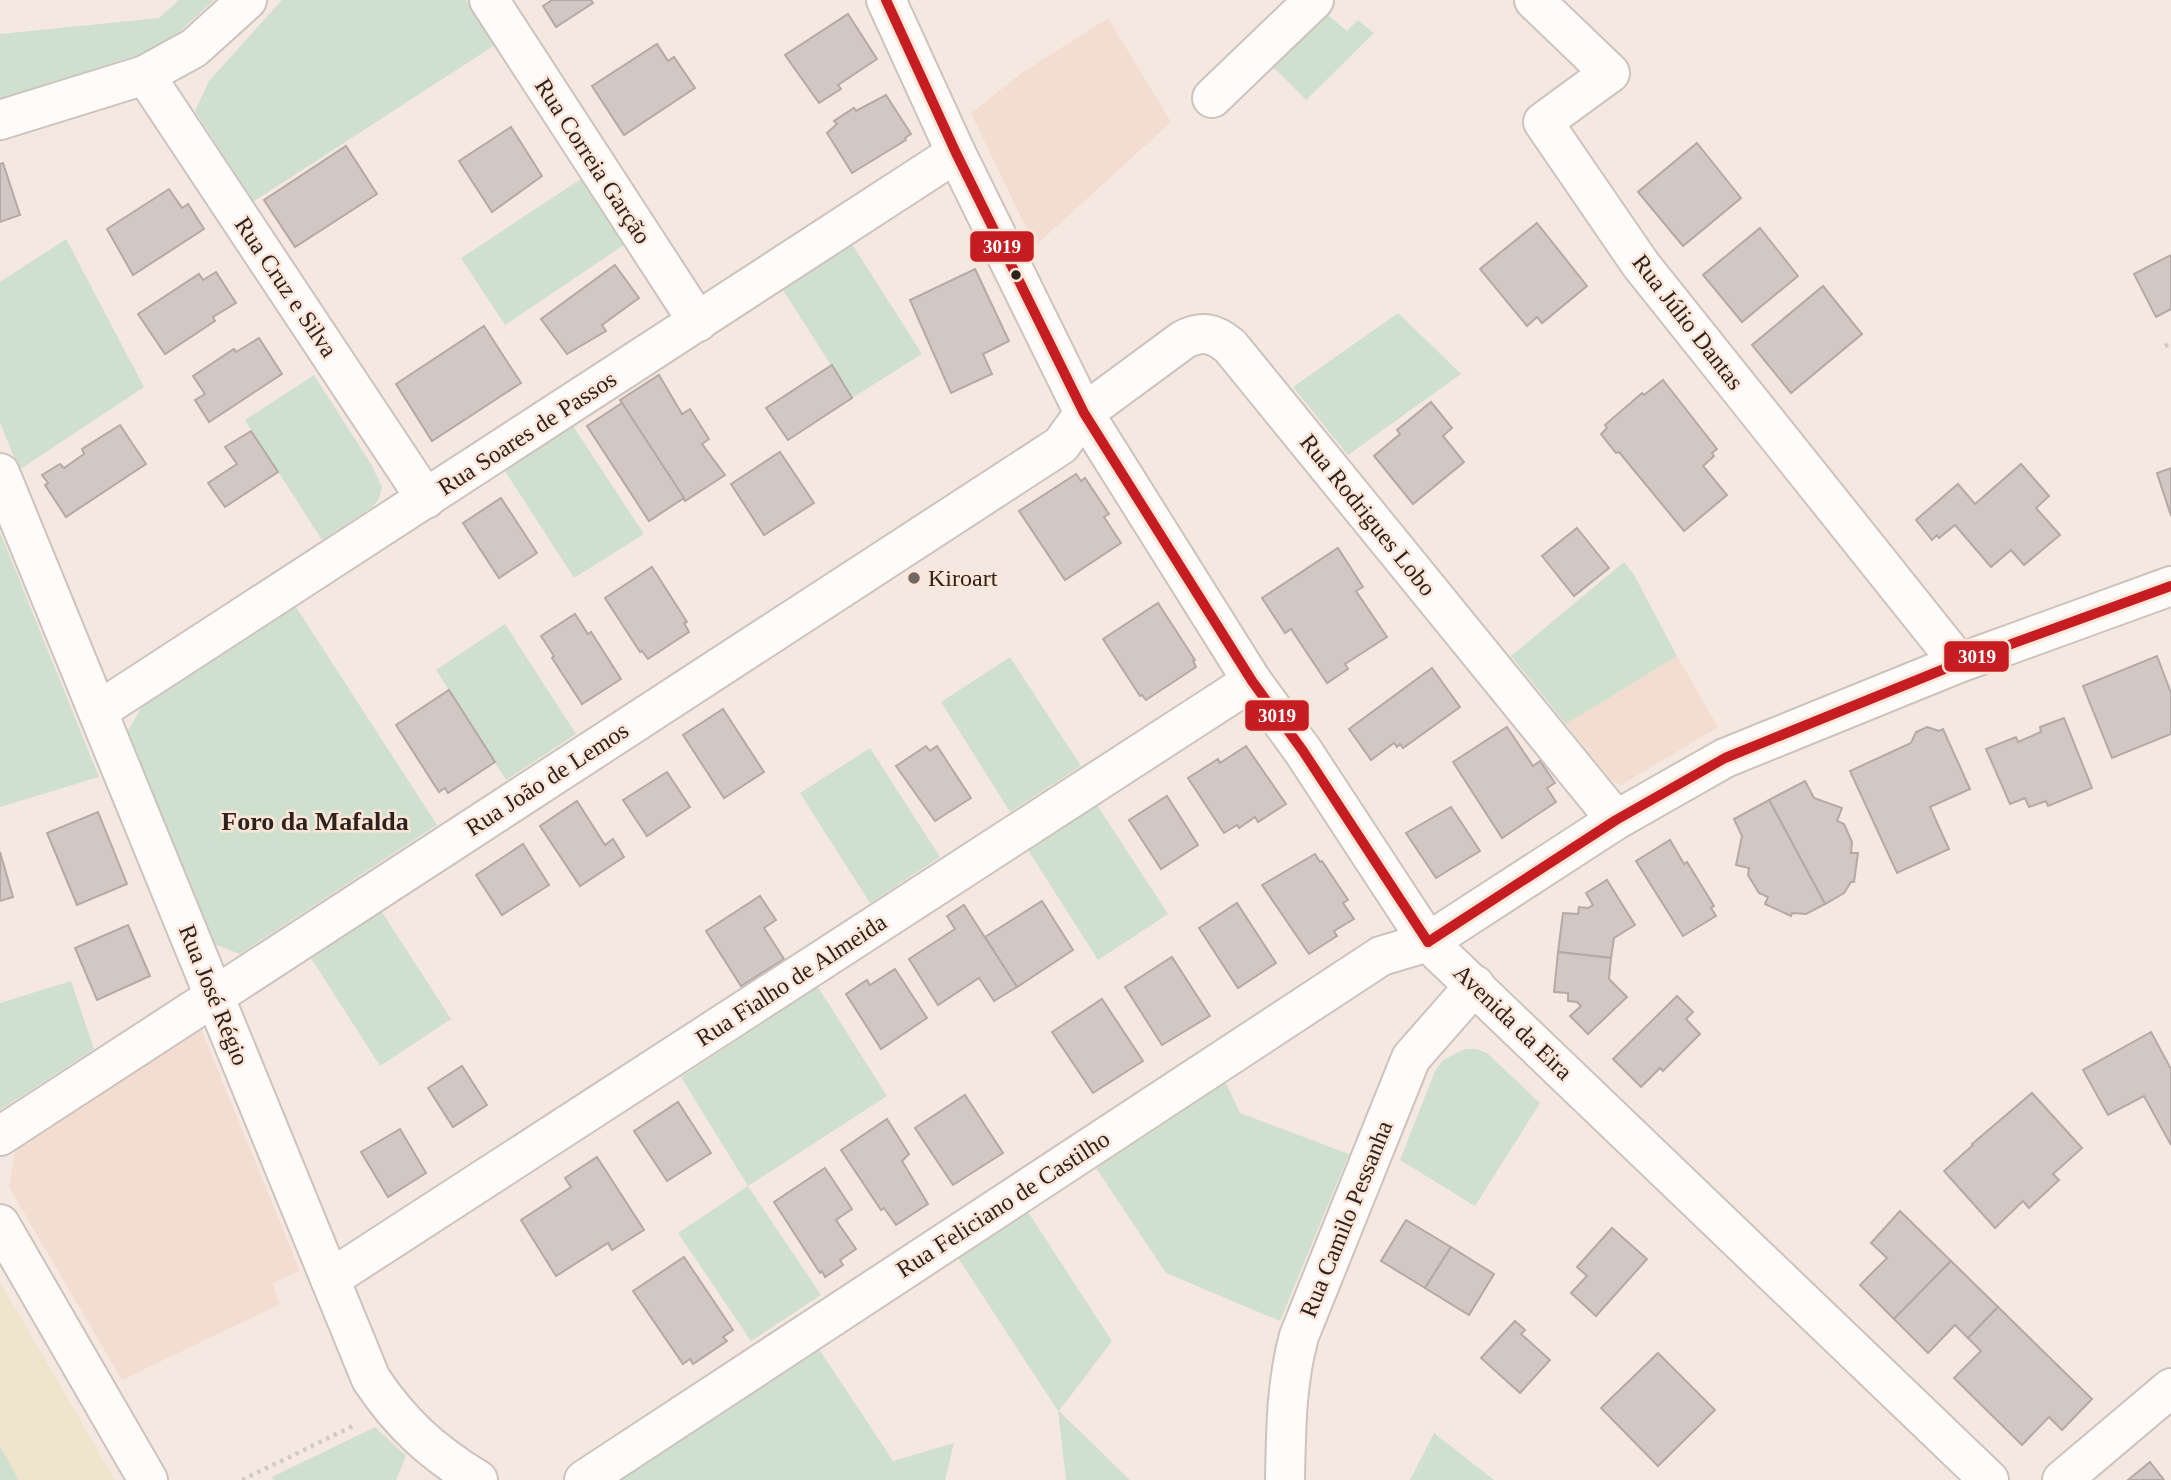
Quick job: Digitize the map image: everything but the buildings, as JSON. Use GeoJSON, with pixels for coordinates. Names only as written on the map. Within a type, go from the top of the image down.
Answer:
{"type":"FeatureCollection","features":[{"type":"Feature","properties":{"kind":"street"},"geometry":{"type":"LineString","coordinates":[[0,120],[145,75],[194,48],[247,0]]}},
{"type":"Feature","properties":{"kind":"street","name":"Rua Correia Garção"},"geometry":{"type":"LineString","coordinates":[[489,0],[698,322]]}},
{"type":"Feature","properties":{"kind":"street","name":"Avenida da Eira"},"geometry":{"type":"LineString","coordinates":[[886,0],[956,153],[1084,413],[1252,681],[1303,751],[1428,942],[1989,1480]]}},
{"type":"Feature","properties":{"kind":"street"},"geometry":{"type":"LineString","coordinates":[[1212,98],[1314,0]]}},
{"type":"Feature","properties":{"kind":"street","name":"Rua Júlio Dantas"},"geometry":{"type":"LineString","coordinates":[[1534,0],[1611,73],[1543,122],[1641,265],[1959,663]]}},
{"type":"Feature","properties":{"kind":"street","name":"Rua Cruz e Silva"},"geometry":{"type":"LineString","coordinates":[[145,75],[426,499]]}},
{"type":"Feature","properties":{"kind":"street","name":"Rua Soares de Passos"},"geometry":{"type":"LineString","coordinates":[[97,711],[956,153]]}},
{"type":"Feature","properties":{"kind":"street","name":"Rua Rodrigues Lobo"},"geometry":{"type":"LineString","coordinates":[[1084,413],[1183,340],[1195,334],[1209,333],[1220,337],[1616,820]]}},
{"type":"Feature","properties":{"kind":"street","name":"Rua João de Lemos"},"geometry":{"type":"LineString","coordinates":[[0,1136],[1061,446],[1084,413]]}},
{"type":"Feature","properties":{"kind":"street","name":"Rua José Régio"},"geometry":{"type":"LineString","coordinates":[[0,473],[371,1379],[390,1408],[407,1427],[446,1460],[478,1480]]}},
{"type":"Feature","properties":{"kind":"street","name":"Rua Feliciano de Castilho"},"geometry":{"type":"LineString","coordinates":[[584,1480],[1381,956],[1428,942],[1616,820],[1725,758],[1959,663],[2171,586]]}},
{"type":"Feature","properties":{"kind":"street","name":"Rua Fialho de Almeida"},"geometry":{"type":"LineString","coordinates":[[330,1279],[1252,681]]}},
{"type":"Feature","properties":{"kind":"street","name":"Rua Camilo Pessanha"},"geometry":{"type":"LineString","coordinates":[[1285,1480],[1286,1404],[1290,1369],[1299,1336],[1411,1058],[1475,985]]}},
{"type":"Feature","properties":{"kind":"street"},"geometry":{"type":"LineString","coordinates":[[0,1224],[148,1480]]}},
{"type":"Feature","properties":{"kind":"street"},"geometry":{"type":"LineString","coordinates":[[2062,1480],[2171,1388]]}},
{"type":"Feature","properties":{"kind":"path"},"geometry":{"type":"LineString","coordinates":[[2165,346],[2171,343]]}},
{"type":"Feature","properties":{"kind":"path"},"geometry":{"type":"LineString","coordinates":[[242,1480],[390,1408]]}},
{"type":"Feature","properties":{"kind":"shaded area"},"geometry":{"type":"Polygon","coordinates":[[[1108,18],[1171,122],[1035,246],[971,113],[1022,73],[1108,18]]]}},
{"type":"Feature","properties":{"kind":"shaded area"},"geometry":{"type":"Polygon","coordinates":[[[1677,656],[1718,727],[1621,785],[1611,780],[1566,724],[1677,656]]]}},
{"type":"Feature","properties":{"kind":"shaded area"},"geometry":{"type":"Polygon","coordinates":[[[201,1029],[300,1271],[272,1283],[280,1304],[122,1380],[9,1187],[15,1151],[201,1029]]]}},
{"type":"Feature","properties":{"kind":"green space"},"geometry":{"type":"Polygon","coordinates":[[[179,0],[214,0],[163,47],[0,99],[0,34],[159,18],[179,0]]]}},
{"type":"Feature","properties":{"kind":"green space"},"geometry":{"type":"Polygon","coordinates":[[[282,0],[466,0],[495,45],[253,202],[195,111],[209,81],[282,0]]]}},
{"type":"Feature","properties":{"kind":"green space"},"geometry":{"type":"Polygon","coordinates":[[[1320,8],[1347,31],[1358,20],[1374,33],[1306,100],[1266,60],[1320,8]]]}},
{"type":"Feature","properties":{"kind":"green space"},"geometry":{"type":"Polygon","coordinates":[[[581,179],[624,245],[505,325],[461,258],[581,179]]]}},
{"type":"Feature","properties":{"kind":"green space"},"geometry":{"type":"Polygon","coordinates":[[[66,239],[144,387],[19,470],[0,422],[0,282],[66,239]]]}},
{"type":"Feature","properties":{"kind":"green space"},"geometry":{"type":"Polygon","coordinates":[[[852,244],[922,354],[852,398],[783,290],[852,244]]]}},
{"type":"Feature","properties":{"kind":"green space"},"geometry":{"type":"Polygon","coordinates":[[[1398,313],[1461,374],[1348,455],[1293,387],[1398,313]]]}},
{"type":"Feature","properties":{"kind":"green space"},"geometry":{"type":"Polygon","coordinates":[[[314,375],[371,464],[382,487],[379,499],[371,508],[322,540],[245,420],[314,375]]]}},
{"type":"Feature","properties":{"kind":"green space"},"geometry":{"type":"Polygon","coordinates":[[[573,426],[644,534],[574,578],[505,471],[573,426]]]}},
{"type":"Feature","properties":{"kind":"green space"},"geometry":{"type":"Polygon","coordinates":[[[0,532],[99,777],[0,807],[0,532]]]}},
{"type":"Feature","properties":{"kind":"green space"},"geometry":{"type":"Polygon","coordinates":[[[1624,562],[1633,573],[1677,656],[1566,724],[1511,656],[1624,562]]]}},
{"type":"Feature","properties":{"kind":"green space"},"geometry":{"type":"Polygon","coordinates":[[[296,607],[437,825],[240,954],[214,944],[127,732],[142,707],[296,607]]]}},
{"type":"Feature","properties":{"kind":"green space"},"geometry":{"type":"Polygon","coordinates":[[[505,624],[576,734],[506,780],[436,670],[505,624]]]}},
{"type":"Feature","properties":{"kind":"green space"},"geometry":{"type":"Polygon","coordinates":[[[1010,657],[1081,766],[1010,812],[941,702],[1010,657]]]}},
{"type":"Feature","properties":{"kind":"green space"},"geometry":{"type":"Polygon","coordinates":[[[870,748],[940,857],[870,903],[800,793],[870,748]]]}},
{"type":"Feature","properties":{"kind":"green space"},"geometry":{"type":"Polygon","coordinates":[[[1097,805],[1168,914],[1098,960],[1028,850],[1097,805]]]}},
{"type":"Feature","properties":{"kind":"green space"},"geometry":{"type":"Polygon","coordinates":[[[382,912],[451,1019],[380,1066],[311,958],[382,912]]]}},
{"type":"Feature","properties":{"kind":"green space"},"geometry":{"type":"Polygon","coordinates":[[[71,981],[94,1049],[0,1110],[0,1003],[71,981]]]}},
{"type":"Feature","properties":{"kind":"green space"},"geometry":{"type":"Polygon","coordinates":[[[818,987],[887,1096],[748,1186],[681,1077],[818,987]]]}},
{"type":"Feature","properties":{"kind":"green space"},"geometry":{"type":"Polygon","coordinates":[[[1465,1049],[1477,1049],[1487,1053],[1540,1103],[1475,1206],[1400,1160],[1435,1071],[1443,1060],[1465,1049]]]}},
{"type":"Feature","properties":{"kind":"green space"},"geometry":{"type":"Polygon","coordinates":[[[1226,1083],[1240,1113],[1349,1154],[1280,1321],[1166,1273],[1096,1168],[1226,1083]]]}},
{"type":"Feature","properties":{"kind":"green space"},"geometry":{"type":"Polygon","coordinates":[[[748,1186],[821,1295],[751,1341],[678,1233],[748,1186]]]}},
{"type":"Feature","properties":{"kind":"green space"},"geometry":{"type":"Polygon","coordinates":[[[1028,1212],[1112,1341],[1059,1411],[1130,1480],[1066,1480],[1058,1411],[958,1258],[1028,1212]]]}},
{"type":"Feature","properties":{"kind":"green space"},"geometry":{"type":"Polygon","coordinates":[[[819,1349],[893,1461],[954,1443],[945,1480],[619,1480],[819,1349]]]}},
{"type":"Feature","properties":{"kind":"green space"},"geometry":{"type":"Polygon","coordinates":[[[375,1427],[406,1456],[396,1480],[273,1480],[272,1477],[375,1427]]]}},
{"type":"Feature","properties":{"kind":"green space"},"geometry":{"type":"Polygon","coordinates":[[[1434,1433],[1494,1480],[1410,1480],[1434,1433]]]}},
{"type":"Feature","properties":{"kind":"green space"},"geometry":{"type":"Polygon","coordinates":[[[0,1446],[19,1480],[0,1480],[0,1446]]]}},
{"type":"Feature","properties":{"kind":"sand"},"geometry":{"type":"Polygon","coordinates":[[[0,1282],[115,1480],[19,1480],[0,1446],[0,1282]]]}},
{"type":"Feature","properties":{"kind":"transit line","name":"3019"},"geometry":{"type":"LineString","coordinates":[[886,0],[956,153],[1084,413],[1252,681],[1303,751],[1428,942]]}},
{"type":"Feature","properties":{"kind":"transit line","name":"3019"},"geometry":{"type":"LineString","coordinates":[[1428,942],[1616,820],[1725,758],[1959,663],[2171,586]]}},
{"type":"Feature","properties":{"kind":"place","name":"Kiroart"},"geometry":{"type":"Point","coordinates":[914,578]}},
{"type":"Feature","properties":{"kind":"district","name":"Foro da Mafalda"},"geometry":{"type":"Point","coordinates":[315,821]}}]}
